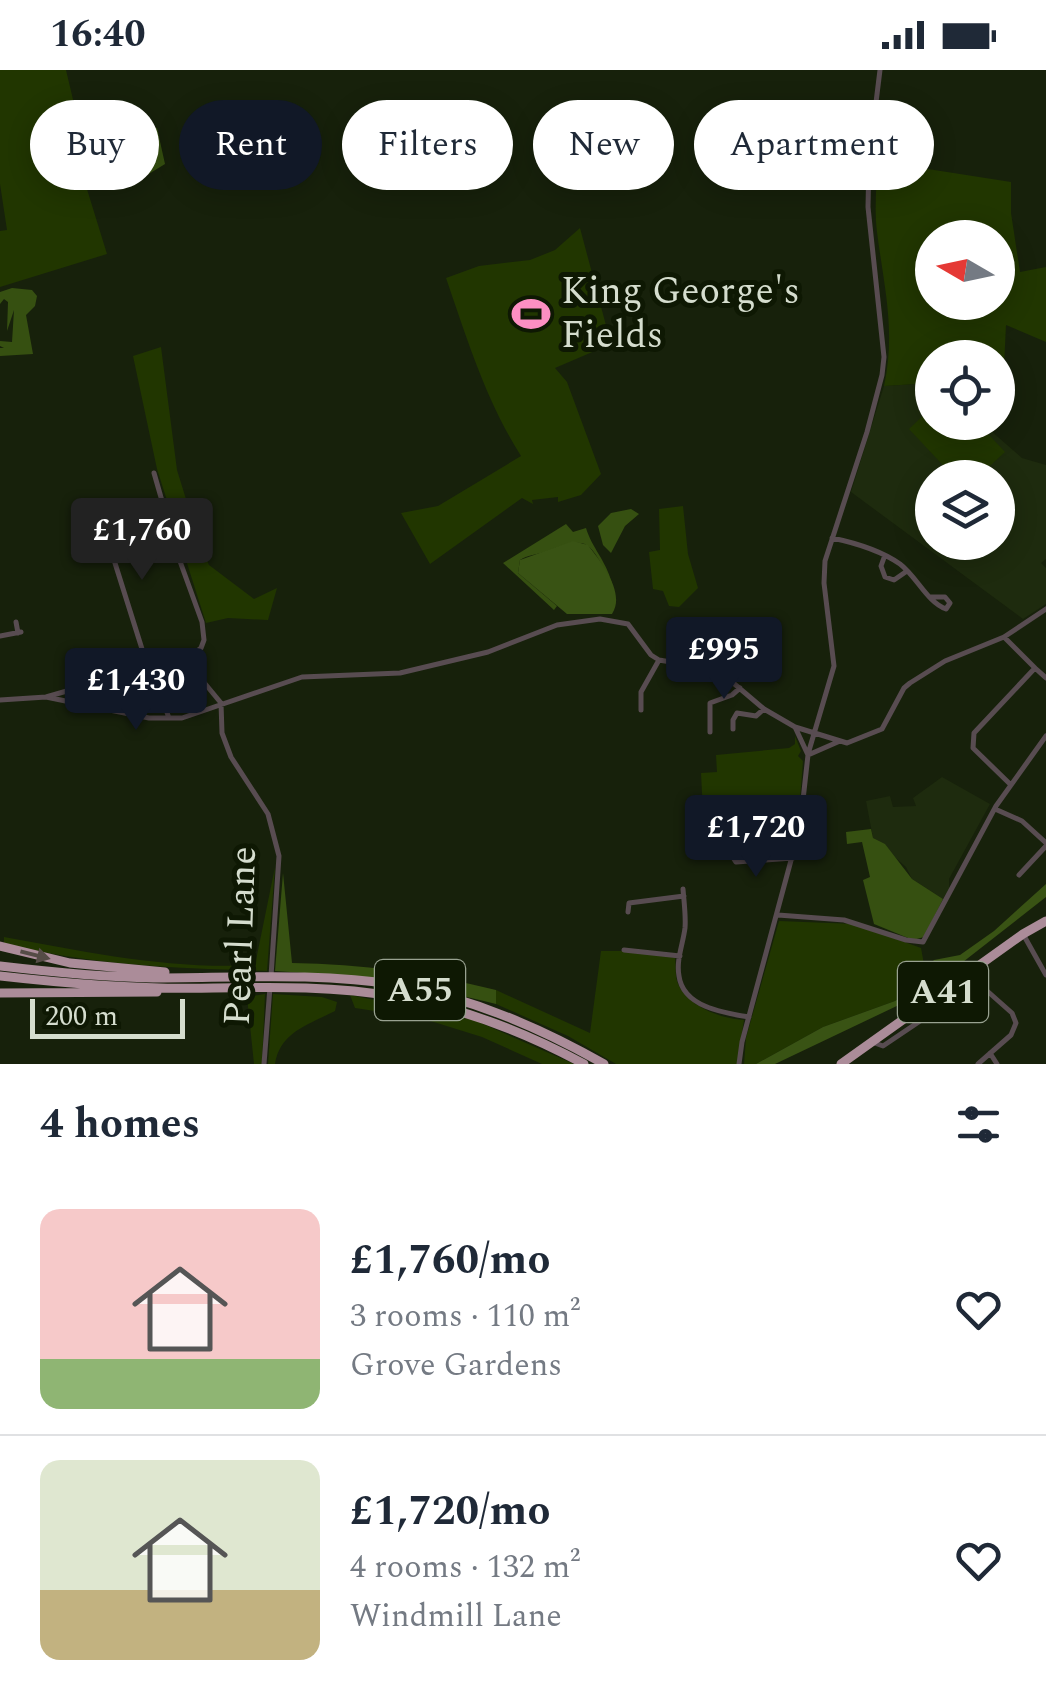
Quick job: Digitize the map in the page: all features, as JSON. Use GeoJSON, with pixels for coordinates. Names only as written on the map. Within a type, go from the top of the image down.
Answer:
{"type":"FeatureCollection","features":[{"type":"Feature","properties":{"kind":"highway","name":"A41"},"geometry":{"type":"LineString","coordinates":[[841,1064],[1046,921]]}},
{"type":"Feature","properties":{"kind":"highway"},"geometry":{"type":"LineString","coordinates":[[0,946],[84,965],[222,978]]}},
{"type":"Feature","properties":{"kind":"highway","name":"A55"},"geometry":{"type":"LineString","coordinates":[[0,966],[88,975],[328,978],[398,985],[520,1020],[604,1064]]}},
{"type":"Feature","properties":{"kind":"highway","name":"A55"},"geometry":{"type":"LineString","coordinates":[[0,976],[108,985],[325,988],[400,997],[472,1015],[519,1032],[584,1064]]}},
{"type":"Feature","properties":{"kind":"highway"},"geometry":{"type":"LineString","coordinates":[[0,993],[116,994],[212,988]]}},
{"type":"Feature","properties":{"kind":"street"},"geometry":{"type":"LineString","coordinates":[[740,1064],[749,1017],[794,858],[808,754],[834,666],[824,582],[832,538],[882,374],[881,321],[868,207],[869,159],[880,70]]}},
{"type":"Feature","properties":{"kind":"street"},"geometry":{"type":"LineString","coordinates":[[0,700],[46,697],[192,655],[201,648],[204,632],[176,553],[154,473]]}},
{"type":"Feature","properties":{"kind":"street"},"geometry":{"type":"LineString","coordinates":[[832,538],[884,555],[908,571],[930,597]]}},
{"type":"Feature","properties":{"kind":"street"},"geometry":{"type":"LineString","coordinates":[[108,544],[118,565],[148,668]]}},
{"type":"Feature","properties":{"kind":"street"},"geometry":{"type":"LineString","coordinates":[[884,555],[884,577],[894,580],[908,571]]}},
{"type":"Feature","properties":{"kind":"street"},"geometry":{"type":"LineString","coordinates":[[46,697],[150,718],[170,718],[200,713],[302,677],[386,675],[488,652],[557,625],[580,620],[624,622],[651,656],[718,670],[764,709],[796,728],[847,743],[876,734],[890,719],[910,683],[945,660],[1004,637],[1046,609]]}},
{"type":"Feature","properties":{"kind":"street"},"geometry":{"type":"LineString","coordinates":[[0,636],[20,632],[16,622]]}},
{"type":"Feature","properties":{"kind":"street"},"geometry":{"type":"LineString","coordinates":[[1004,637],[1046,678]]}},
{"type":"Feature","properties":{"kind":"street"},"geometry":{"type":"LineString","coordinates":[[192,655],[202,680],[220,703]]}},
{"type":"Feature","properties":{"kind":"street"},"geometry":{"type":"LineString","coordinates":[[641,710],[640,700],[659,660]]}},
{"type":"Feature","properties":{"kind":"street"},"geometry":{"type":"LineString","coordinates":[[1011,785],[973,748],[972,738],[1036,668]]}},
{"type":"Feature","properties":{"kind":"street"},"geometry":{"type":"LineString","coordinates":[[718,724],[710,729],[712,700],[732,695],[740,688]]}},
{"type":"Feature","properties":{"kind":"street"},"geometry":{"type":"LineString","coordinates":[[141,698],[160,693],[170,718]]}},
{"type":"Feature","properties":{"kind":"street"},"geometry":{"type":"LineString","coordinates":[[640,700],[649,700]]}},
{"type":"Feature","properties":{"kind":"street","name":"Pearl Lane"},"geometry":{"type":"LineString","coordinates":[[220,703],[222,733],[230,758],[268,814],[279,856],[264,1064]]}},
{"type":"Feature","properties":{"kind":"street"},"geometry":{"type":"LineString","coordinates":[[734,730],[733,720],[738,713],[756,716],[764,709]]}},
{"type":"Feature","properties":{"kind":"street"},"geometry":{"type":"LineString","coordinates":[[796,728],[808,754]]}},
{"type":"Feature","properties":{"kind":"street"},"geometry":{"type":"LineString","coordinates":[[778,916],[844,920],[923,942],[995,809],[1046,737]]}},
{"type":"Feature","properties":{"kind":"street"},"geometry":{"type":"LineString","coordinates":[[808,754],[840,741]]}},
{"type":"Feature","properties":{"kind":"street"},"geometry":{"type":"LineString","coordinates":[[995,809],[1022,821],[1046,844],[1019,875]]}},
{"type":"Feature","properties":{"kind":"street"},"geometry":{"type":"LineString","coordinates":[[734,858],[736,862],[754,863],[794,858]]}},
{"type":"Feature","properties":{"kind":"street"},"geometry":{"type":"LineString","coordinates":[[628,912],[630,903],[684,892],[685,928],[678,976],[690,996],[716,1011],[749,1017]]}},
{"type":"Feature","properties":{"kind":"street"},"geometry":{"type":"LineString","coordinates":[[1023,934],[1046,974]]}},
{"type":"Feature","properties":{"kind":"street"},"geometry":{"type":"LineString","coordinates":[[624,950],[680,956]]}},
{"type":"Feature","properties":{"kind":"street"},"geometry":{"type":"LineString","coordinates":[[971,976],[1015,1017],[1011,1035],[978,1064]]}},
{"type":"Feature","properties":{"kind":"street"},"geometry":{"type":"LineString","coordinates":[[990,1054],[997,1064]]}},
{"type":"Feature","properties":{"kind":"shaded area"},"geometry":{"type":"Polygon","coordinates":[[[0,70],[66,70],[73,100],[30,100],[30,190],[87,190],[107,254],[0,287],[0,231],[7,230],[0,184],[0,70]]]}},
{"type":"Feature","properties":{"kind":"shaded area"},"geometry":{"type":"Polygon","coordinates":[[[159,137],[165,164],[159,168],[159,137]]]}},
{"type":"Feature","properties":{"kind":"shaded area"},"geometry":{"type":"Polygon","coordinates":[[[934,170],[1011,182],[1012,220],[915,220],[915,320],[1015,320],[1015,239],[1020,272],[1046,267],[1046,342],[1006,325],[1005,340],[915,340],[915,384],[884,386],[889,328],[876,223],[877,190],[934,190],[934,170]]]}},
{"type":"Feature","properties":{"kind":"shaded area"},"geometry":{"type":"Polygon","coordinates":[[[580,228],[611,344],[555,368],[567,382],[601,474],[581,495],[558,502],[558,497],[532,500],[533,504],[522,498],[430,564],[401,513],[438,506],[521,456],[487,392],[446,278],[479,266],[530,260],[555,250],[580,228]]]}},
{"type":"Feature","properties":{"kind":"shaded area"},"geometry":{"type":"Polygon","coordinates":[[[12,288],[32,290],[37,296],[35,306],[26,315],[33,354],[0,356],[0,348],[4,348],[0,341],[12,342],[14,310],[7,331],[8,302],[4,299],[0,304],[0,292],[12,288]]]}},
{"type":"Feature","properties":{"kind":"shaded area"},"geometry":{"type":"Polygon","coordinates":[[[161,347],[177,470],[199,541],[209,565],[254,599],[277,588],[268,620],[228,618],[206,623],[157,469],[133,356],[161,347]]]}},
{"type":"Feature","properties":{"kind":"shaded area"},"geometry":{"type":"Polygon","coordinates":[[[915,384],[915,440],[1001,440],[1022,458],[1046,465],[1046,559],[1041,563],[1046,568],[1046,604],[1023,619],[943,560],[1015,560],[1015,460],[915,460],[915,539],[851,492],[884,386],[915,384]]]}},
{"type":"Feature","properties":{"kind":"shaded area"},"geometry":{"type":"Polygon","coordinates":[[[919,440],[994,440],[1005,452],[996,460],[938,460],[919,440]]]}},
{"type":"Feature","properties":{"kind":"shaded area"},"geometry":{"type":"Polygon","coordinates":[[[683,506],[688,554],[698,588],[679,607],[669,606],[663,591],[653,589],[649,552],[660,550],[659,509],[683,506]]]}},
{"type":"Feature","properties":{"kind":"shaded area"},"geometry":{"type":"Polygon","coordinates":[[[631,509],[639,514],[625,526],[611,553],[603,545],[598,526],[611,513],[631,509]]]}},
{"type":"Feature","properties":{"kind":"shaded area"},"geometry":{"type":"Polygon","coordinates":[[[566,524],[573,532],[586,528],[612,583],[592,550],[580,543],[520,560],[518,573],[557,606],[554,610],[503,563],[566,524]]]}},
{"type":"Feature","properties":{"kind":"shaded area"},"geometry":{"type":"Polygon","coordinates":[[[573,541],[588,545],[610,578],[616,597],[612,614],[567,614],[518,573],[520,560],[573,541]]]}},
{"type":"Feature","properties":{"kind":"shaded area"},"geometry":{"type":"Polygon","coordinates":[[[795,736],[801,751],[798,756],[803,761],[800,800],[793,805],[703,813],[701,773],[717,772],[716,755],[789,748],[795,744],[795,736]]]}},
{"type":"Feature","properties":{"kind":"shaded area"},"geometry":{"type":"Polygon","coordinates":[[[942,777],[990,804],[949,879],[943,899],[912,879],[906,867],[873,838],[866,801],[890,796],[893,807],[916,806],[913,798],[942,777]]]}},
{"type":"Feature","properties":{"kind":"shaded area"},"geometry":{"type":"Polygon","coordinates":[[[871,829],[873,838],[885,844],[912,879],[943,899],[924,937],[913,940],[874,924],[863,880],[870,877],[862,842],[847,844],[846,832],[871,829]]]}},
{"type":"Feature","properties":{"kind":"shaded area"},"geometry":{"type":"Polygon","coordinates":[[[275,867],[267,971],[102,961],[4,943],[4,937],[161,962],[255,965],[275,867]]]}},
{"type":"Feature","properties":{"kind":"shaded area"},"geometry":{"type":"Polygon","coordinates":[[[283,873],[292,963],[369,968],[445,979],[496,990],[496,1004],[387,982],[275,971],[283,873]]]}},
{"type":"Feature","properties":{"kind":"shaded area"},"geometry":{"type":"Polygon","coordinates":[[[1046,884],[1046,897],[922,994],[775,1064],[756,1064],[823,1027],[895,1001],[930,979],[930,964],[934,960],[960,955],[994,931],[1046,884]]]}},
{"type":"Feature","properties":{"kind":"shaded area"},"geometry":{"type":"Polygon","coordinates":[[[779,921],[855,924],[921,948],[927,981],[895,1001],[823,1027],[756,1064],[744,1064],[746,1038],[779,921]]]}},
{"type":"Feature","properties":{"kind":"shaded area"},"geometry":{"type":"Polygon","coordinates":[[[601,951],[641,951],[675,958],[677,981],[688,998],[715,1014],[744,1020],[737,1064],[616,1064],[568,1036],[496,1004],[496,990],[590,1033],[601,951]]]}},
{"type":"Feature","properties":{"kind":"shaded area"},"geometry":{"type":"Polygon","coordinates":[[[265,994],[262,1064],[254,1064],[247,997],[265,994]]]}},
{"type":"Feature","properties":{"kind":"shaded area"},"geometry":{"type":"Polygon","coordinates":[[[273,994],[322,997],[337,1002],[335,1011],[289,1037],[275,1064],[268,1064],[273,994]]]}},
{"type":"Feature","properties":{"kind":"shaded area"},"geometry":{"type":"Polygon","coordinates":[[[350,995],[474,1020],[574,1064],[542,1064],[482,1037],[421,1018],[355,1008],[350,995]]]}},
{"type":"Feature","properties":{"kind":"place","name":"King George's Fields"},"geometry":{"type":"Point","coordinates":[531,314]}}]}
